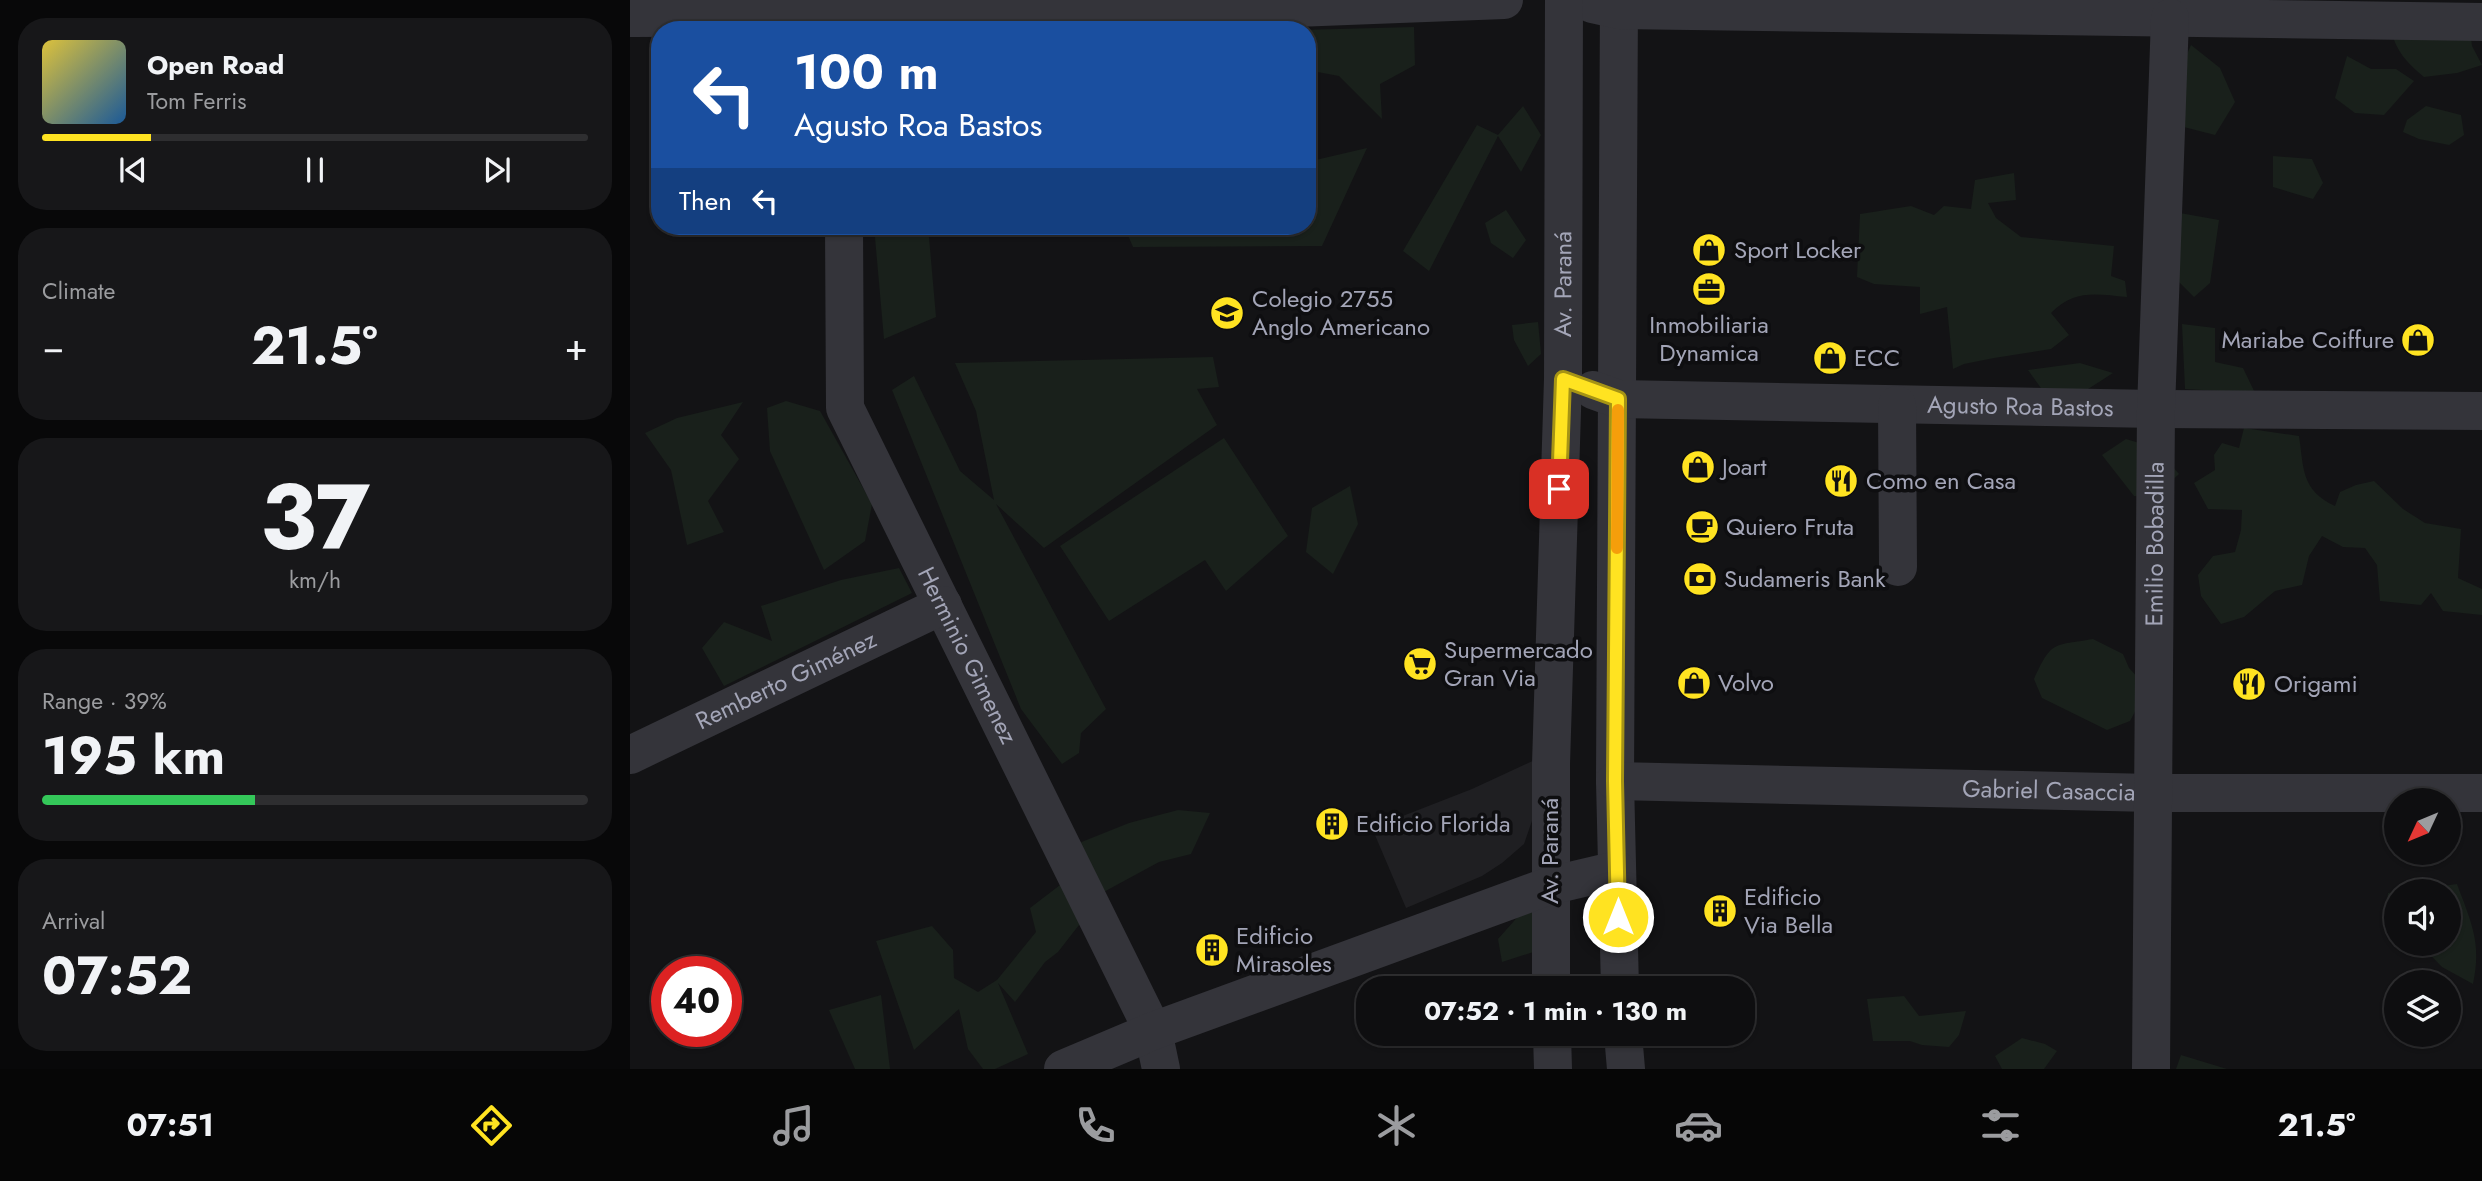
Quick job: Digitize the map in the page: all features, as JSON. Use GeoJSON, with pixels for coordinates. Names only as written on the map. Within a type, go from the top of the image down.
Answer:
{"type":"FeatureCollection","features":[{"type":"Feature","properties":{"kind":"street"},"geometry":{"type":"LineString","coordinates":[[630,18],[1089,16],[1504,0]]}},
{"type":"Feature","properties":{"kind":"street","name":"Av. Paraná"},"geometry":{"type":"LineString","coordinates":[[1551,976],[1551,750],[1563,379],[1564,0]]}},
{"type":"Feature","properties":{"kind":"street"},"geometry":{"type":"LineString","coordinates":[[1575,0],[1619,5],[2170,18],[2482,22]]}},
{"type":"Feature","properties":{"kind":"street"},"geometry":{"type":"LineString","coordinates":[[1619,5],[1615,781],[1620,976]]}},
{"type":"Feature","properties":{"kind":"street","name":"Emilio Bobadilla"},"geometry":{"type":"LineString","coordinates":[[2151,1069],[2156,409],[2170,18]]}},
{"type":"Feature","properties":{"kind":"street","name":"Herminio Gimenez"},"geometry":{"type":"LineString","coordinates":[[844,235],[845,408],[1153,1031],[1161,1069]]}},
{"type":"Feature","properties":{"kind":"street","name":"Agusto Roa Bastos"},"geometry":{"type":"LineString","coordinates":[[1563,379],[1618,399],[2156,409],[2482,411]]}},
{"type":"Feature","properties":{"kind":"street"},"geometry":{"type":"LineString","coordinates":[[1897,405],[1898,567]]}},
{"type":"Feature","properties":{"kind":"street","name":"Remberto Giménez"},"geometry":{"type":"LineString","coordinates":[[630,755],[943,605]]}},
{"type":"Feature","properties":{"kind":"street","name":"Gabriel Casaccia"},"geometry":{"type":"LineString","coordinates":[[1615,781],[2152,793],[2482,793]]}},
{"type":"Feature","properties":{"kind":"street"},"geometry":{"type":"LineString","coordinates":[[1063,1069],[1153,1031],[1549,886],[1617,870]]}},
{"type":"Feature","properties":{"kind":"street"},"geometry":{"type":"LineString","coordinates":[[1552,1046],[1553,1069]]}},
{"type":"Feature","properties":{"kind":"street"},"geometry":{"type":"LineString","coordinates":[[1624,1046],[1626,1069]]}},
{"type":"Feature","properties":{"kind":"shaded area"},"geometry":{"type":"Polygon","coordinates":[[[2469,22],[2472,46],[2482,65],[2457,73],[2424,77],[2403,56],[2391,29],[2469,22]]]}},
{"type":"Feature","properties":{"kind":"shaded area"},"geometry":{"type":"Polygon","coordinates":[[[1414,27],[1415,65],[1380,84],[1382,119],[1339,76],[1316,72],[1316,30],[1414,27]]]}},
{"type":"Feature","properties":{"kind":"shaded area"},"geometry":{"type":"Polygon","coordinates":[[[2191,45],[2220,68],[2235,102],[2215,135],[2176,125],[2174,84],[2191,45]]]}},
{"type":"Feature","properties":{"kind":"shaded area"},"geometry":{"type":"Polygon","coordinates":[[[2347,56],[2371,69],[2396,69],[2414,81],[2384,115],[2355,113],[2335,98],[2347,56]]]}},
{"type":"Feature","properties":{"kind":"shaded area"},"geometry":{"type":"Polygon","coordinates":[[[1523,106],[1541,135],[1521,172],[1498,136],[1429,271],[1403,251],[1477,125],[1498,135],[1523,106]]]}},
{"type":"Feature","properties":{"kind":"shaded area"},"geometry":{"type":"Polygon","coordinates":[[[2426,106],[2461,115],[2464,135],[2449,145],[2419,139],[2403,132],[2407,120],[2426,106]]]}},
{"type":"Feature","properties":{"kind":"shaded area"},"geometry":{"type":"Polygon","coordinates":[[[1367,148],[1322,246],[1133,247],[1128,235],[1316,235],[1316,160],[1367,148]]]}},
{"type":"Feature","properties":{"kind":"shaded area"},"geometry":{"type":"Polygon","coordinates":[[[2273,156],[2312,159],[2323,183],[2313,199],[2273,187],[2273,156]]]}},
{"type":"Feature","properties":{"kind":"shaded area"},"geometry":{"type":"Polygon","coordinates":[[[2014,173],[2016,200],[1988,203],[1996,218],[2021,237],[2114,246],[2111,276],[2125,281],[2127,297],[2086,295],[2068,300],[2051,313],[2069,335],[2051,349],[1964,364],[1953,369],[1947,307],[1920,314],[1920,287],[1874,284],[1857,277],[1860,214],[1911,206],[1934,215],[1944,206],[1971,209],[1975,180],[2014,173]]]}},
{"type":"Feature","properties":{"kind":"shaded area"},"geometry":{"type":"Polygon","coordinates":[[[1506,210],[1526,240],[1513,258],[1491,243],[1485,223],[1506,210]]]}},
{"type":"Feature","properties":{"kind":"shaded area"},"geometry":{"type":"Polygon","coordinates":[[[2180,213],[2219,220],[2210,283],[2194,297],[2172,275],[2180,213]]]}},
{"type":"Feature","properties":{"kind":"shaded area"},"geometry":{"type":"Polygon","coordinates":[[[875,235],[929,235],[936,317],[884,339],[875,235]]]}},
{"type":"Feature","properties":{"kind":"shaded area"},"geometry":{"type":"Polygon","coordinates":[[[1538,322],[1541,354],[1528,366],[1514,340],[1512,325],[1538,322]]]}},
{"type":"Feature","properties":{"kind":"shaded area"},"geometry":{"type":"Polygon","coordinates":[[[2182,324],[2215,328],[2215,362],[2243,368],[2255,393],[2185,389],[2182,324]]]}},
{"type":"Feature","properties":{"kind":"shaded area"},"geometry":{"type":"Polygon","coordinates":[[[1213,357],[1219,387],[1197,389],[1217,425],[1044,548],[996,504],[1106,709],[1081,733],[1079,753],[1062,764],[1021,709],[892,390],[914,376],[960,471],[994,500],[976,411],[955,363],[1213,357]]]}},
{"type":"Feature","properties":{"kind":"shaded area"},"geometry":{"type":"Polygon","coordinates":[[[2080,363],[2113,373],[2085,391],[2043,391],[2028,370],[2080,363]]]}},
{"type":"Feature","properties":{"kind":"shaded area"},"geometry":{"type":"Polygon","coordinates":[[[786,401],[820,411],[872,504],[865,541],[824,570],[770,451],[767,408],[786,401]]]}},
{"type":"Feature","properties":{"kind":"shaded area"},"geometry":{"type":"Polygon","coordinates":[[[743,402],[721,435],[739,459],[708,501],[724,532],[687,545],[671,470],[645,433],[677,418],[743,402]]]}},
{"type":"Feature","properties":{"kind":"shaded area"},"geometry":{"type":"Polygon","coordinates":[[[2244,428],[2299,436],[2310,486],[2324,500],[2335,506],[2340,492],[2374,481],[2403,509],[2425,523],[2461,529],[2458,578],[2482,589],[2482,615],[2443,611],[2431,593],[2421,605],[2380,601],[2377,565],[2365,548],[2343,547],[2322,536],[2309,556],[2302,585],[2275,591],[2244,617],[2221,624],[2201,596],[2198,575],[2213,556],[2235,552],[2241,530],[2242,510],[2208,509],[2194,483],[2215,470],[2214,455],[2222,443],[2239,448],[2244,428]]]}},
{"type":"Feature","properties":{"kind":"shaded area"},"geometry":{"type":"Polygon","coordinates":[[[1224,438],[1288,536],[1226,591],[1205,560],[1109,621],[1060,546],[1224,438]]]}},
{"type":"Feature","properties":{"kind":"shaded area"},"geometry":{"type":"Polygon","coordinates":[[[2126,439],[2156,448],[2179,474],[2155,496],[2134,496],[2102,455],[2126,439]]]}},
{"type":"Feature","properties":{"kind":"shaded area"},"geometry":{"type":"Polygon","coordinates":[[[1350,486],[1358,524],[1333,574],[1306,552],[1312,508],[1350,486]]]}},
{"type":"Feature","properties":{"kind":"shaded area"},"geometry":{"type":"Polygon","coordinates":[[[899,568],[912,593],[724,686],[702,648],[724,622],[772,641],[761,606],[841,580],[899,568]]]}},
{"type":"Feature","properties":{"kind":"shaded area"},"geometry":{"type":"Polygon","coordinates":[[[2093,639],[2123,654],[2129,668],[2143,683],[2140,702],[2130,721],[2107,730],[2042,698],[2034,679],[2045,657],[2055,647],[2093,639]]]}},
{"type":"Feature","properties":{"kind":"shaded area"},"geometry":{"type":"Polygon","coordinates":[[[1539,758],[1534,815],[1524,844],[1482,876],[1406,908],[1372,828],[1472,789],[1539,758]]]}},
{"type":"Feature","properties":{"kind":"shaded area"},"geometry":{"type":"Polygon","coordinates":[[[1178,810],[1210,813],[1191,854],[1159,862],[1100,894],[1074,845],[1129,823],[1178,810]]]}},
{"type":"Feature","properties":{"kind":"shaded area"},"geometry":{"type":"Polygon","coordinates":[[[1064,882],[1086,916],[1058,952],[1045,962],[1015,1002],[998,983],[1028,1054],[995,1069],[983,1069],[968,1049],[959,1009],[914,1050],[876,941],[932,926],[953,950],[954,978],[978,992],[997,980],[1036,932],[1030,908],[1064,882]]]}},
{"type":"Feature","properties":{"kind":"shaded area"},"geometry":{"type":"Polygon","coordinates":[[[2461,895],[2476,944],[2473,984],[2461,977],[2461,970],[2447,970],[2431,956],[2461,956],[2461,895]]]}},
{"type":"Feature","properties":{"kind":"shaded area"},"geometry":{"type":"Polygon","coordinates":[[[1530,903],[1546,948],[1502,962],[1498,939],[1530,903]]]}},
{"type":"Feature","properties":{"kind":"shaded area"},"geometry":{"type":"Polygon","coordinates":[[[881,995],[890,1069],[855,1069],[829,1010],[881,995]]]}},
{"type":"Feature","properties":{"kind":"shaded area"},"geometry":{"type":"Polygon","coordinates":[[[1904,996],[1919,1016],[1966,1011],[1959,1035],[1949,1047],[1922,1045],[1910,1041],[1873,1041],[1867,999],[1904,996]]]}},
{"type":"Feature","properties":{"kind":"shaded area"},"geometry":{"type":"Polygon","coordinates":[[[2022,1038],[2045,1044],[2057,1051],[2044,1069],[2002,1069],[1995,1056],[2022,1038]]]}},
{"type":"Feature","properties":{"kind":"shaded area"},"geometry":{"type":"Polygon","coordinates":[[[2181,1055],[2227,1069],[2176,1069],[2181,1055]]]}},
{"type":"Feature","properties":{"kind":"slow traffic"},"geometry":{"type":"LineString","coordinates":[[1617,548],[1618,410]]}},
{"type":"Feature","properties":{"kind":"place","name":"Sport Locker"},"geometry":{"type":"Point","coordinates":[1709,250]}},
{"type":"Feature","properties":{"kind":"place","name":"Inmobiliaria Dynamica"},"geometry":{"type":"Point","coordinates":[1709,289]}},
{"type":"Feature","properties":{"kind":"place","name":"Colegio 2755 Anglo Americano"},"geometry":{"type":"Point","coordinates":[1227,313]}},
{"type":"Feature","properties":{"kind":"place","name":"Mariabe Coiffure"},"geometry":{"type":"Point","coordinates":[2418,340]}},
{"type":"Feature","properties":{"kind":"place","name":"ECC"},"geometry":{"type":"Point","coordinates":[1830,358]}},
{"type":"Feature","properties":{"kind":"place","name":"Joart"},"geometry":{"type":"Point","coordinates":[1698,467]}},
{"type":"Feature","properties":{"kind":"place","name":"Como en Casa"},"geometry":{"type":"Point","coordinates":[1841,481]}},
{"type":"Feature","properties":{"kind":"place","name":"Quiero Fruta"},"geometry":{"type":"Point","coordinates":[1702,527]}},
{"type":"Feature","properties":{"kind":"place","name":"Sudameris Bank"},"geometry":{"type":"Point","coordinates":[1700,579]}},
{"type":"Feature","properties":{"kind":"place","name":"Supermercado Gran Via"},"geometry":{"type":"Point","coordinates":[1420,664]}},
{"type":"Feature","properties":{"kind":"place","name":"Volvo"},"geometry":{"type":"Point","coordinates":[1694,683]}},
{"type":"Feature","properties":{"kind":"place","name":"Origami"},"geometry":{"type":"Point","coordinates":[2249,684]}},
{"type":"Feature","properties":{"kind":"place","name":"Edificio Florida"},"geometry":{"type":"Point","coordinates":[1332,824]}},
{"type":"Feature","properties":{"kind":"place","name":"Edificio Via Bella"},"geometry":{"type":"Point","coordinates":[1720,911]}},
{"type":"Feature","properties":{"kind":"place","name":"Edificio Mirasoles"},"geometry":{"type":"Point","coordinates":[1212,950]}},
{"type":"Feature","properties":{"kind":"route"},"geometry":{"type":"LineString","coordinates":[[1559,489],[1563,379],[1618,399],[1615,781],[1618,917]]}}]}
